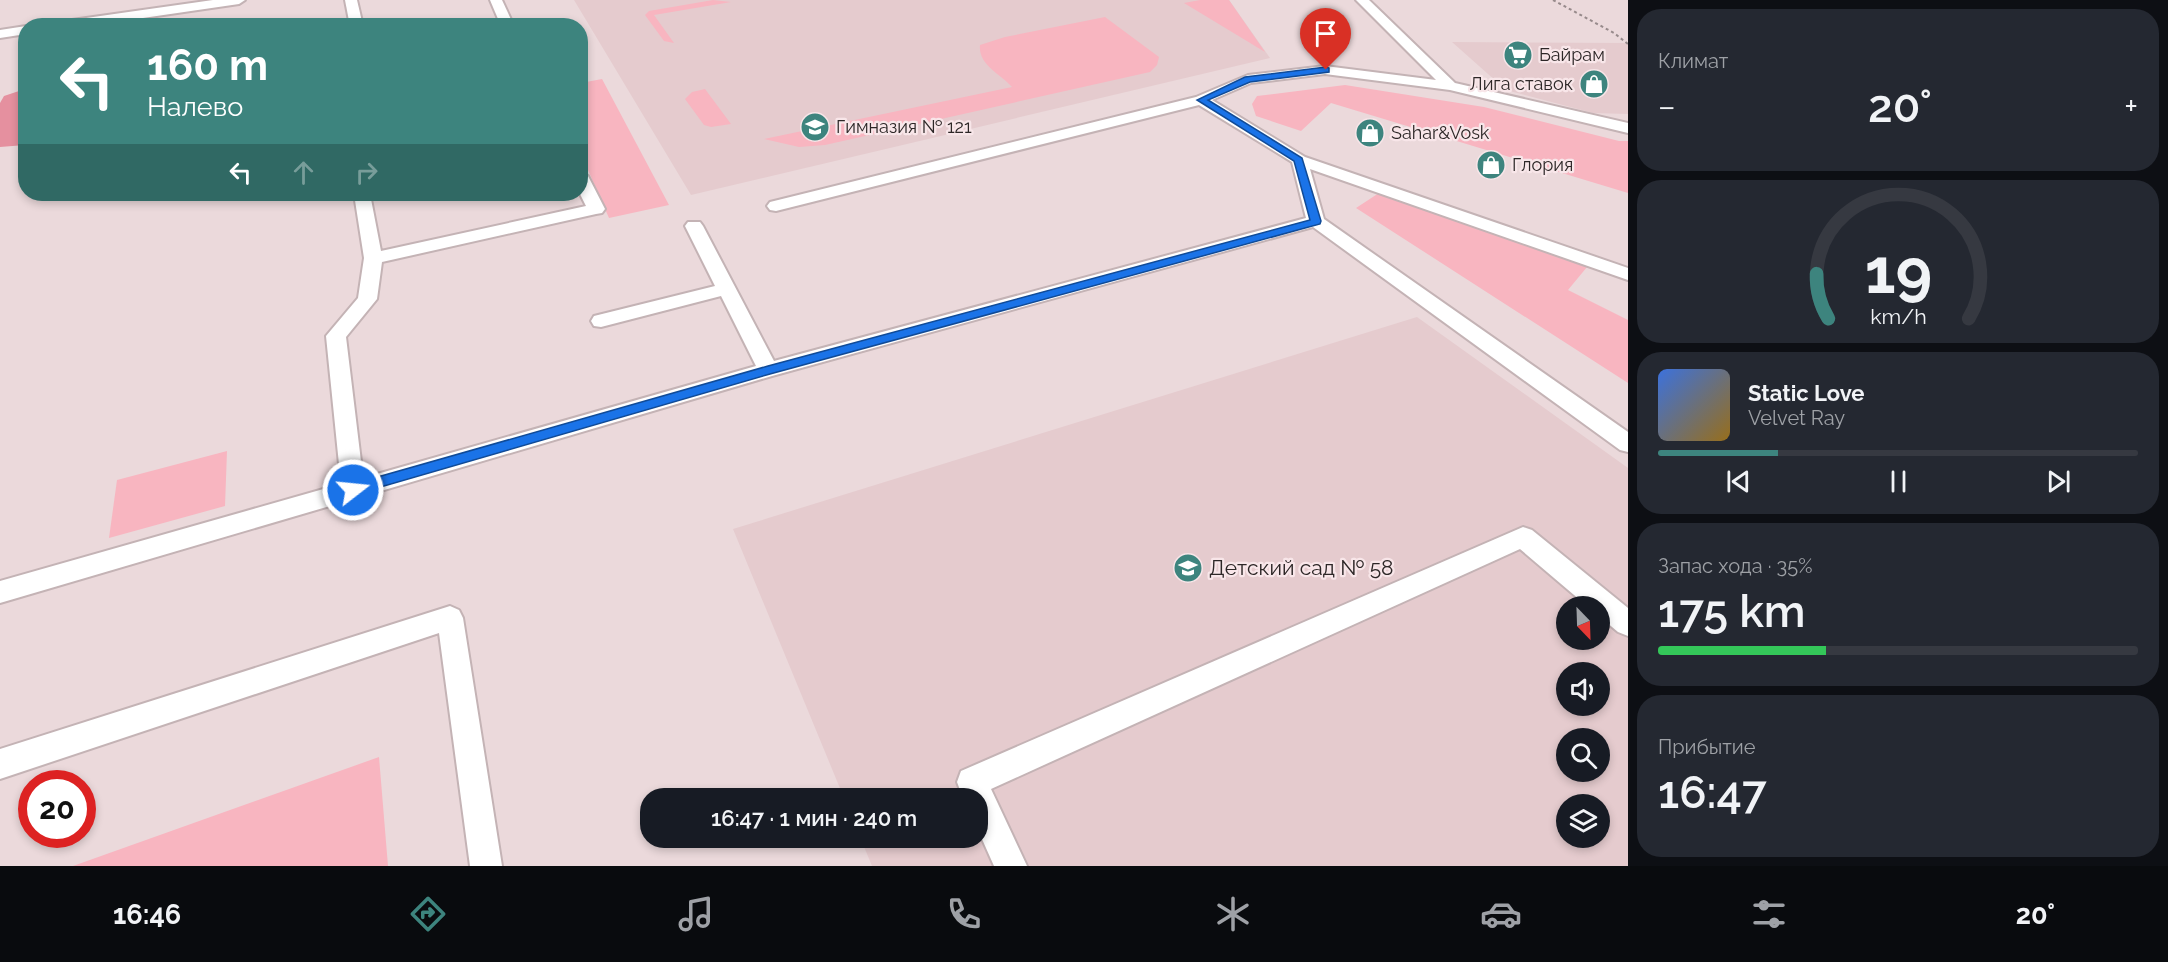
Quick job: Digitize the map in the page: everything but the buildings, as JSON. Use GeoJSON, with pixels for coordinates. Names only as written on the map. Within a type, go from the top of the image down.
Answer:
{"type":"FeatureCollection","features":[{"type":"Feature","properties":{"kind":"lane"},"geometry":{"type":"LineString","coordinates":[[114,18],[239,0]]}},
{"type":"Feature","properties":{"kind":"lane"},"geometry":{"type":"LineString","coordinates":[[351,0],[355,18]]}},
{"type":"Feature","properties":{"kind":"lane"},"geometry":{"type":"LineString","coordinates":[[496,0],[504,18]]}},
{"type":"Feature","properties":{"kind":"lane"},"geometry":{"type":"LineString","coordinates":[[1362,0],[1450,86]]}},
{"type":"Feature","properties":{"kind":"lane"},"geometry":{"type":"LineString","coordinates":[[0,34],[18,31]]}},
{"type":"Feature","properties":{"kind":"lane"},"geometry":{"type":"LineString","coordinates":[[776,207],[1202,100],[1248,79],[1326,70],[1450,86],[1628,128]]}},
{"type":"Feature","properties":{"kind":"lane"},"geometry":{"type":"LineString","coordinates":[[1202,100],[1299,160],[1628,274]]}},
{"type":"Feature","properties":{"kind":"lane"},"geometry":{"type":"LineString","coordinates":[[1299,160],[1316,221],[1628,444]]}},
{"type":"Feature","properties":{"kind":"lane"},"geometry":{"type":"LineString","coordinates":[[373,258],[596,209],[588,192]]}},
{"type":"Feature","properties":{"kind":"lane"},"geometry":{"type":"LineString","coordinates":[[353,490],[336,336],[366,299],[373,258],[364,201]]}},
{"type":"Feature","properties":{"kind":"lane"},"geometry":{"type":"LineString","coordinates":[[0,592],[768,370],[1316,221]]}},
{"type":"Feature","properties":{"kind":"lane"},"geometry":{"type":"LineString","coordinates":[[694,226],[768,370]]}},
{"type":"Feature","properties":{"kind":"lane"},"geometry":{"type":"LineString","coordinates":[[601,321],[726,289]]}},
{"type":"Feature","properties":{"kind":"lane"},"geometry":{"type":"LineString","coordinates":[[1011,866],[972,782],[1523,537],[1628,624]]}},
{"type":"Feature","properties":{"kind":"lane"},"geometry":{"type":"LineString","coordinates":[[0,764],[450,618],[486,866]]}},
{"type":"Feature","properties":{"kind":"path"},"geometry":{"type":"LineString","coordinates":[[1553,0],[1614,33],[1628,44]]}},
{"type":"Feature","properties":{"kind":"shaded area","name":"Гимназия № 121"},"geometry":{"type":"Polygon","coordinates":[[[574,0],[1229,0],[1270,58],[691,195],[588,23],[588,18],[585,18],[574,0]]]}},
{"type":"Feature","properties":{"kind":"shaded area"},"geometry":{"type":"Polygon","coordinates":[[[713,0],[731,2],[654,15],[674,43],[664,41],[645,15],[649,11],[713,0]]]}},
{"type":"Feature","properties":{"kind":"shaded area"},"geometry":{"type":"Polygon","coordinates":[[[1200,0],[1229,0],[1265,52],[1184,3],[1200,0]]]}},
{"type":"Feature","properties":{"kind":"shaded area"},"geometry":{"type":"Polygon","coordinates":[[[1105,17],[1159,57],[1157,65],[1150,72],[825,145],[799,147],[764,139],[1012,87],[986,64],[980,52],[980,45],[1005,37],[1105,17]]]}},
{"type":"Feature","properties":{"kind":"shaded area"},"geometry":{"type":"Polygon","coordinates":[[[1452,42],[1628,43],[1628,114],[1593,113],[1506,90],[1452,42]]]}},
{"type":"Feature","properties":{"kind":"shaded area"},"geometry":{"type":"Polygon","coordinates":[[[602,79],[669,205],[609,218],[588,170],[588,82],[602,79]]]}},
{"type":"Feature","properties":{"kind":"shaded area"},"geometry":{"type":"Polygon","coordinates":[[[1345,85],[1484,107],[1619,141],[1628,141],[1628,193],[1331,103],[1301,131],[1256,116],[1252,104],[1257,96],[1345,85]]]}},
{"type":"Feature","properties":{"kind":"shaded area"},"geometry":{"type":"Polygon","coordinates":[[[705,89],[731,124],[711,127],[704,125],[685,99],[692,92],[705,89]]]}},
{"type":"Feature","properties":{"kind":"shaded area"},"geometry":{"type":"Polygon","coordinates":[[[18,91],[18,146],[0,147],[0,103],[4,96],[18,91]]]}},
{"type":"Feature","properties":{"kind":"shaded area"},"geometry":{"type":"Polygon","coordinates":[[[1379,193],[1587,267],[1568,290],[1628,320],[1628,383],[1356,208],[1379,193]]]}},
{"type":"Feature","properties":{"kind":"shaded area","name":"Детский сад № 58"},"geometry":{"type":"Polygon","coordinates":[[[1417,317],[1628,468],[1628,866],[872,866],[865,848],[988,848],[988,788],[840,788],[733,529],[1417,317]]]}},
{"type":"Feature","properties":{"kind":"shaded area"},"geometry":{"type":"Polygon","coordinates":[[[227,451],[225,506],[109,538],[117,480],[227,451]]]}},
{"type":"Feature","properties":{"kind":"shaded area"},"geometry":{"type":"Polygon","coordinates":[[[379,757],[388,866],[73,866],[379,757]]]}},
{"type":"Feature","properties":{"kind":"place","name":"Байрам"},"geometry":{"type":"Point","coordinates":[1518,55]}},
{"type":"Feature","properties":{"kind":"place","name":"Лига ставок"},"geometry":{"type":"Point","coordinates":[1594,84]}},
{"type":"Feature","properties":{"kind":"place","name":"Гимназия № 121"},"geometry":{"type":"Point","coordinates":[815,127]}},
{"type":"Feature","properties":{"kind":"place","name":"Sahar&Vosk"},"geometry":{"type":"Point","coordinates":[1370,133]}},
{"type":"Feature","properties":{"kind":"place","name":"Глория"},"geometry":{"type":"Point","coordinates":[1491,165]}},
{"type":"Feature","properties":{"kind":"place","name":"Детский сад № 58"},"geometry":{"type":"Point","coordinates":[1188,568]}},
{"type":"Feature","properties":{"kind":"route"},"geometry":{"type":"LineString","coordinates":[[353,490],[768,370],[1316,221],[1299,160],[1202,100],[1248,79],[1326,70]]}}]}
